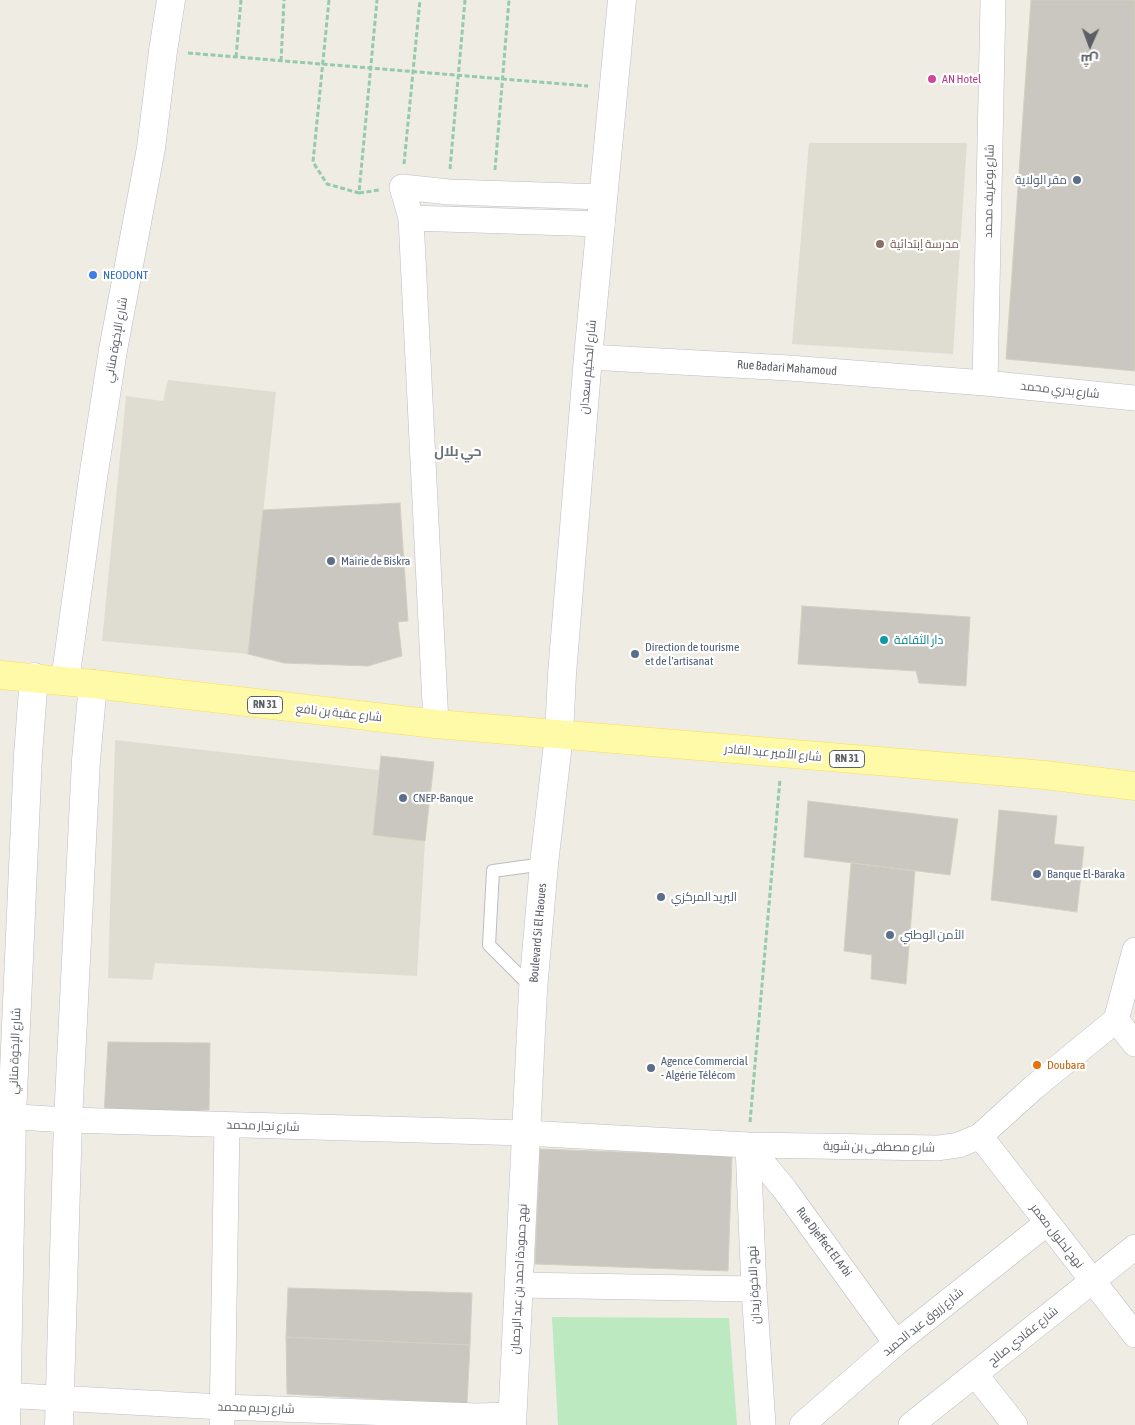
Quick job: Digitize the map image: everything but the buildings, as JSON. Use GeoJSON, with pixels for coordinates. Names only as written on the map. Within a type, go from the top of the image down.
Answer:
{"type":"FeatureCollection","features":[{"type":"Feature","properties":{"kind":"main road","name":"شارع عقبة بن نافع"},"geometry":{"type":"LineString","coordinates":[[0,675],[34,677],[436,724],[559,735]]}},
{"type":"Feature","properties":{"kind":"main road","name":"شارع الأمير عبد القادر"},"geometry":{"type":"LineString","coordinates":[[559,735],[1045,775],[1135,786]]}},
{"type":"Feature","properties":{"kind":"street","name":"شارع الإخوة مناني"},"geometry":{"type":"LineString","coordinates":[[65,681],[93,478],[113,350],[151,148],[171,0]]}},
{"type":"Feature","properties":{"kind":"street","name":"شارع بوغريف محمد"},"geometry":{"type":"LineString","coordinates":[[985,382],[993,0]]}},
{"type":"Feature","properties":{"kind":"street","name":"شارع الحكيم سعدان"},"geometry":{"type":"LineString","coordinates":[[559,735],[562,674],[588,357],[602,224],[621,1]]}},
{"type":"Feature","properties":{"kind":"street"},"geometry":{"type":"LineString","coordinates":[[436,724],[411,218],[402,187],[449,192],[604,197]]}},
{"type":"Feature","properties":{"kind":"street"},"geometry":{"type":"LineString","coordinates":[[411,218],[602,224]]}},
{"type":"Feature","properties":{"kind":"street","name":"Rue Badari Mahamoud"},"geometry":{"type":"LineString","coordinates":[[588,357],[789,368],[985,382]]}},
{"type":"Feature","properties":{"kind":"street","name":"شارع بدري محمد"},"geometry":{"type":"LineString","coordinates":[[985,382],[1135,398]]}},
{"type":"Feature","properties":{"kind":"street","name":"شارع الإخوة مناني"},"geometry":{"type":"LineString","coordinates":[[6,1425],[3,1395],[6,1116],[34,677]]}},
{"type":"Feature","properties":{"kind":"street"},"geometry":{"type":"LineString","coordinates":[[59,1425],[68,1120],[86,760],[93,684]]}},
{"type":"Feature","properties":{"kind":"street","name":"Boulevard Si El Haoues"},"geometry":{"type":"LineString","coordinates":[[525,1133],[533,990],[544,864],[559,735]]}},
{"type":"Feature","properties":{"kind":"street"},"geometry":{"type":"LineString","coordinates":[[1135,950],[1116,1020],[1135,1044]]}},
{"type":"Feature","properties":{"kind":"street","name":"شارع مصطفى بن شوية"},"geometry":{"type":"LineString","coordinates":[[525,1133],[748,1145],[938,1148],[959,1145],[980,1136],[1033,1088],[1116,1020]]}},
{"type":"Feature","properties":{"kind":"street","name":"شارع نجار محمد"},"geometry":{"type":"LineString","coordinates":[[6,1116],[68,1120],[525,1133]]}},
{"type":"Feature","properties":{"kind":"street"},"geometry":{"type":"LineString","coordinates":[[222,1416],[226,1124]]}},
{"type":"Feature","properties":{"kind":"street","name":"نهج حمودة احمد بن عبد الرحمان"},"geometry":{"type":"LineString","coordinates":[[512,1420],[525,1133]]}},
{"type":"Feature","properties":{"kind":"street","name":"نهج لحلول معمر"},"geometry":{"type":"LineString","coordinates":[[980,1136],[1135,1335]]}},
{"type":"Feature","properties":{"kind":"street","name":"نهج الاخوة زيدان"},"geometry":{"type":"LineString","coordinates":[[748,1145],[754,1289],[763,1425]]}},
{"type":"Feature","properties":{"kind":"street","name":"Rue Djeffect El Arbi"},"geometry":{"type":"LineString","coordinates":[[748,1145],[785,1190],[896,1343]]}},
{"type":"Feature","properties":{"kind":"street","name":"شارع زروق عبد الحميد"},"geometry":{"type":"LineString","coordinates":[[802,1425],[896,1343],[1047,1223]]}},
{"type":"Feature","properties":{"kind":"street","name":"شارع عقادي صالح"},"geometry":{"type":"LineString","coordinates":[[911,1425],[1135,1247]]}},
{"type":"Feature","properties":{"kind":"street"},"geometry":{"type":"LineString","coordinates":[[518,1284],[754,1289]]}},
{"type":"Feature","properties":{"kind":"street"},"geometry":{"type":"LineString","coordinates":[[976,1374],[1015,1425]]}},
{"type":"Feature","properties":{"kind":"street","name":"شارع رحيم محمد"},"geometry":{"type":"LineString","coordinates":[[3,1395],[60,1398],[222,1416],[478,1416],[512,1420]]}},
{"type":"Feature","properties":{"kind":"lane"},"geometry":{"type":"LineString","coordinates":[[533,990],[489,945],[492,871],[544,864]]}},
{"type":"Feature","properties":{"kind":"path"},"geometry":{"type":"LineString","coordinates":[[236,57],[241,0]]}},
{"type":"Feature","properties":{"kind":"path"},"geometry":{"type":"LineString","coordinates":[[281,61],[284,0]]}},
{"type":"Feature","properties":{"kind":"path"},"geometry":{"type":"LineString","coordinates":[[329,0],[313,162],[327,184],[359,193],[377,0]]}},
{"type":"Feature","properties":{"kind":"path"},"geometry":{"type":"LineString","coordinates":[[402,187],[420,0]]}},
{"type":"Feature","properties":{"kind":"path"},"geometry":{"type":"LineString","coordinates":[[449,192],[464,0]]}},
{"type":"Feature","properties":{"kind":"path"},"geometry":{"type":"LineString","coordinates":[[494,193],[509,0]]}},
{"type":"Feature","properties":{"kind":"path"},"geometry":{"type":"LineString","coordinates":[[163,51],[614,88]]}},
{"type":"Feature","properties":{"kind":"path"},"geometry":{"type":"LineString","coordinates":[[748,1145],[782,754]]}},
{"type":"Feature","properties":{"kind":"shaded area","name":"مدرسة إبتدائية"},"geometry":{"type":"Polygon","coordinates":[[[809,143],[967,143],[953,354],[792,344],[809,143]]]}},
{"type":"Feature","properties":{"kind":"shaded area"},"geometry":{"type":"Polygon","coordinates":[[[168,380],[276,392],[248,654],[102,641],[126,396],[163,401],[168,380]]]}},
{"type":"Feature","properties":{"kind":"shaded area"},"geometry":{"type":"Polygon","coordinates":[[[115,740],[379,770],[373,835],[425,841],[417,976],[155,963],[152,980],[108,978],[115,740]]]}},
{"type":"Feature","properties":{"kind":"green space"},"geometry":{"type":"Polygon","coordinates":[[[552,1317],[729,1318],[737,1425],[558,1425],[552,1317]]]}},
{"type":"Feature","properties":{"kind":"place","name":"AN Hotel"},"geometry":{"type":"Point","coordinates":[932,79]}},
{"type":"Feature","properties":{"kind":"place","name":"مقر الولاية"},"geometry":{"type":"Point","coordinates":[1077,180]}},
{"type":"Feature","properties":{"kind":"place","name":"مدرسة إبتدائية"},"geometry":{"type":"Point","coordinates":[880,244]}},
{"type":"Feature","properties":{"kind":"place","name":"NEODONT"},"geometry":{"type":"Point","coordinates":[93,275]}},
{"type":"Feature","properties":{"kind":"place","name":"Mairie de Biskra"},"geometry":{"type":"Point","coordinates":[331,561]}},
{"type":"Feature","properties":{"kind":"place","name":"دار الثقافة"},"geometry":{"type":"Point","coordinates":[884,640]}},
{"type":"Feature","properties":{"kind":"place","name":"Direction de tourisme et de l'artisanat"},"geometry":{"type":"Point","coordinates":[635,654]}},
{"type":"Feature","properties":{"kind":"place","name":"CNEP-Banque"},"geometry":{"type":"Point","coordinates":[403,798]}},
{"type":"Feature","properties":{"kind":"place","name":"Banque El-Baraka"},"geometry":{"type":"Point","coordinates":[1037,874]}},
{"type":"Feature","properties":{"kind":"place","name":"البريد المركزي"},"geometry":{"type":"Point","coordinates":[661,897]}},
{"type":"Feature","properties":{"kind":"place","name":"الأمن الوطني"},"geometry":{"type":"Point","coordinates":[890,935]}},
{"type":"Feature","properties":{"kind":"place","name":"Doubara"},"geometry":{"type":"Point","coordinates":[1037,1065]}},
{"type":"Feature","properties":{"kind":"place","name":"Agence Commercial - Algérie Télécom"},"geometry":{"type":"Point","coordinates":[651,1068]}},
{"type":"Feature","properties":{"kind":"district","name":"حي بلال"},"geometry":{"type":"Point","coordinates":[458,452]}}]}
